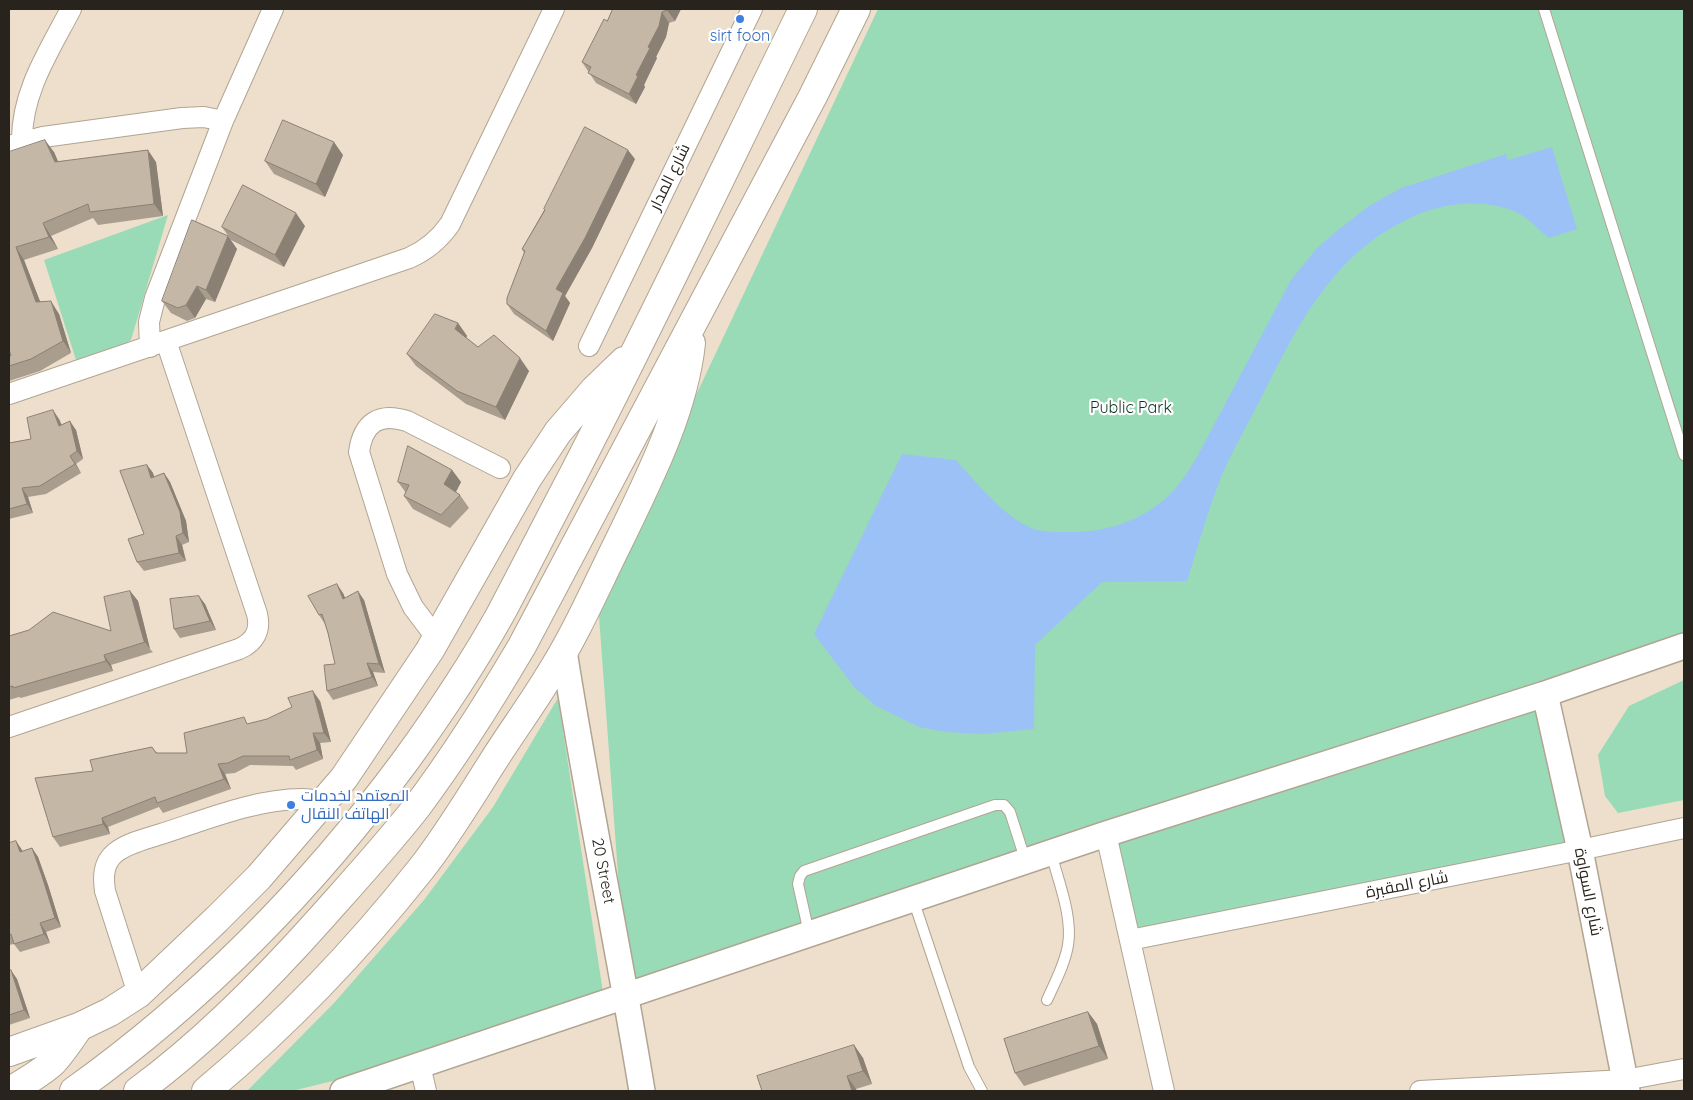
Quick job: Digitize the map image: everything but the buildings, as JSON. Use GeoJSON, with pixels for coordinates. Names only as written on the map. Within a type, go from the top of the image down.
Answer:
{"type":"FeatureCollection","features":[{"type":"Feature","properties":{"kind":"highway"},"geometry":{"type":"LineString","coordinates":[[74,1091],[175,1012],[239,952],[300,890],[349,833],[407,758],[455,689],[499,617],[637,350],[803,9]]}},
{"type":"Feature","properties":{"kind":"highway"},"geometry":{"type":"LineString","coordinates":[[138,1091],[188,1051],[226,1017],[287,956],[376,857],[454,755],[489,702],[522,646],[813,96],[856,9]]}},
{"type":"Feature","properties":{"kind":"highway"},"geometry":{"type":"LineString","coordinates":[[206,1091],[259,1045],[354,949],[422,867],[550,676],[649,480],[678,404],[686,376],[693,323]]}},
{"type":"Feature","properties":{"kind":"highway"},"geometry":{"type":"LineString","coordinates":[[9,1052],[79,1027],[110,1012],[138,994],[259,877],[344,778],[437,638],[527,479],[558,432],[595,389],[637,350]]}},
{"type":"Feature","properties":{"kind":"highway"},"geometry":{"type":"LineString","coordinates":[[10,1091],[36,1076],[53,1062],[79,1027]]}},
{"type":"Feature","properties":{"kind":"street"},"geometry":{"type":"LineString","coordinates":[[15,144],[22,127],[27,98],[32,84],[71,9]]}},
{"type":"Feature","properties":{"kind":"street"},"geometry":{"type":"LineString","coordinates":[[9,727],[239,649],[256,636],[257,614],[149,322],[155,298],[223,121],[273,9]]}},
{"type":"Feature","properties":{"kind":"street"},"geometry":{"type":"LineString","coordinates":[[9,394],[409,258],[434,244],[450,224],[554,9]]}},
{"type":"Feature","properties":{"kind":"street","name":"شارع المدار"},"geometry":{"type":"LineString","coordinates":[[589,346],[752,9]]}},
{"type":"Feature","properties":{"kind":"street"},"geometry":{"type":"LineString","coordinates":[[15,144],[65,133],[182,118],[204,117],[223,121]]}},
{"type":"Feature","properties":{"kind":"street"},"geometry":{"type":"LineString","coordinates":[[437,638],[413,606],[397,574],[359,452],[361,438],[368,426],[380,419],[394,417],[407,421],[500,468]]}},
{"type":"Feature","properties":{"kind":"street"},"geometry":{"type":"LineString","coordinates":[[343,1091],[1106,834],[1545,694],[1684,646]]}},
{"type":"Feature","properties":{"kind":"street","name":"20 Street"},"geometry":{"type":"LineString","coordinates":[[564,651],[627,996],[642,1091]]}},
{"type":"Feature","properties":{"kind":"street","name":"شارع السواوة"},"geometry":{"type":"LineString","coordinates":[[1545,694],[1580,850],[1626,1086]]}},
{"type":"Feature","properties":{"kind":"street"},"geometry":{"type":"LineString","coordinates":[[138,994],[104,886],[104,870],[108,860],[114,853],[122,848],[203,820],[258,804],[302,799],[325,802]]}},
{"type":"Feature","properties":{"kind":"street","name":"شارع المقبرة"},"geometry":{"type":"LineString","coordinates":[[1130,940],[1684,828]]}},
{"type":"Feature","properties":{"kind":"street"},"geometry":{"type":"LineString","coordinates":[[1106,834],[1164,1091]]}},
{"type":"Feature","properties":{"kind":"street"},"geometry":{"type":"LineString","coordinates":[[420,1065],[426,1091]]}},
{"type":"Feature","properties":{"kind":"street"},"geometry":{"type":"LineString","coordinates":[[1420,1091],[1626,1086],[1684,1069]]}},
{"type":"Feature","properties":{"kind":"lane"},"geometry":{"type":"LineString","coordinates":[[1544,9],[1684,455]]}},
{"type":"Feature","properties":{"kind":"lane"},"geometry":{"type":"LineString","coordinates":[[809,934],[798,884],[800,876],[804,871],[995,805],[1004,805],[1010,812],[1026,862]]}},
{"type":"Feature","properties":{"kind":"lane"},"geometry":{"type":"LineString","coordinates":[[1047,1000],[1065,956],[1070,934],[1067,912],[1051,853]]}},
{"type":"Feature","properties":{"kind":"lane"},"geometry":{"type":"LineString","coordinates":[[913,899],[969,1067],[982,1091]]}},
{"type":"Feature","properties":{"kind":"green space","name":"Public Park"},"geometry":{"type":"Polygon","coordinates":[[[878,9],[1684,9],[1684,646],[1545,694],[1580,850],[1130,940],[1106,835],[627,996],[598,603],[878,9]]]}},
{"type":"Feature","properties":{"kind":"green space"},"geometry":{"type":"Polygon","coordinates":[[[168,215],[131,340],[111,352],[85,363],[76,360],[44,260],[168,215]]]}},
{"type":"Feature","properties":{"kind":"green space"},"geometry":{"type":"Polygon","coordinates":[[[1684,680],[1684,800],[1618,813],[1605,796],[1598,755],[1629,706],[1684,680]]]}},
{"type":"Feature","properties":{"kind":"green space"},"geometry":{"type":"Polygon","coordinates":[[[558,698],[604,999],[410,1054],[397,1061],[345,1078],[292,1091],[247,1091],[334,1003],[424,900],[493,807],[558,698]]]}},
{"type":"Feature","properties":{"kind":"water"},"geometry":{"type":"Polygon","coordinates":[[[1552,147],[1577,229],[1549,238],[1526,218],[1507,209],[1485,204],[1462,204],[1442,207],[1416,215],[1393,227],[1370,242],[1332,278],[1302,322],[1230,458],[1211,505],[1187,581],[1102,582],[1035,645],[1034,729],[983,734],[946,732],[919,727],[876,706],[855,688],[814,634],[902,454],[956,460],[999,506],[1018,521],[1033,529],[1053,532],[1080,532],[1107,528],[1132,520],[1166,498],[1184,478],[1291,280],[1317,248],[1369,206],[1401,188],[1506,154],[1508,160],[1552,147]]]}},
{"type":"Feature","properties":{"kind":"place","name":"sirt foon"},"geometry":{"type":"Point","coordinates":[740,19]}},
{"type":"Feature","properties":{"kind":"place","name":"المعتمد لخدمات الهاتف النقال"},"geometry":{"type":"Point","coordinates":[291,805]}}]}
